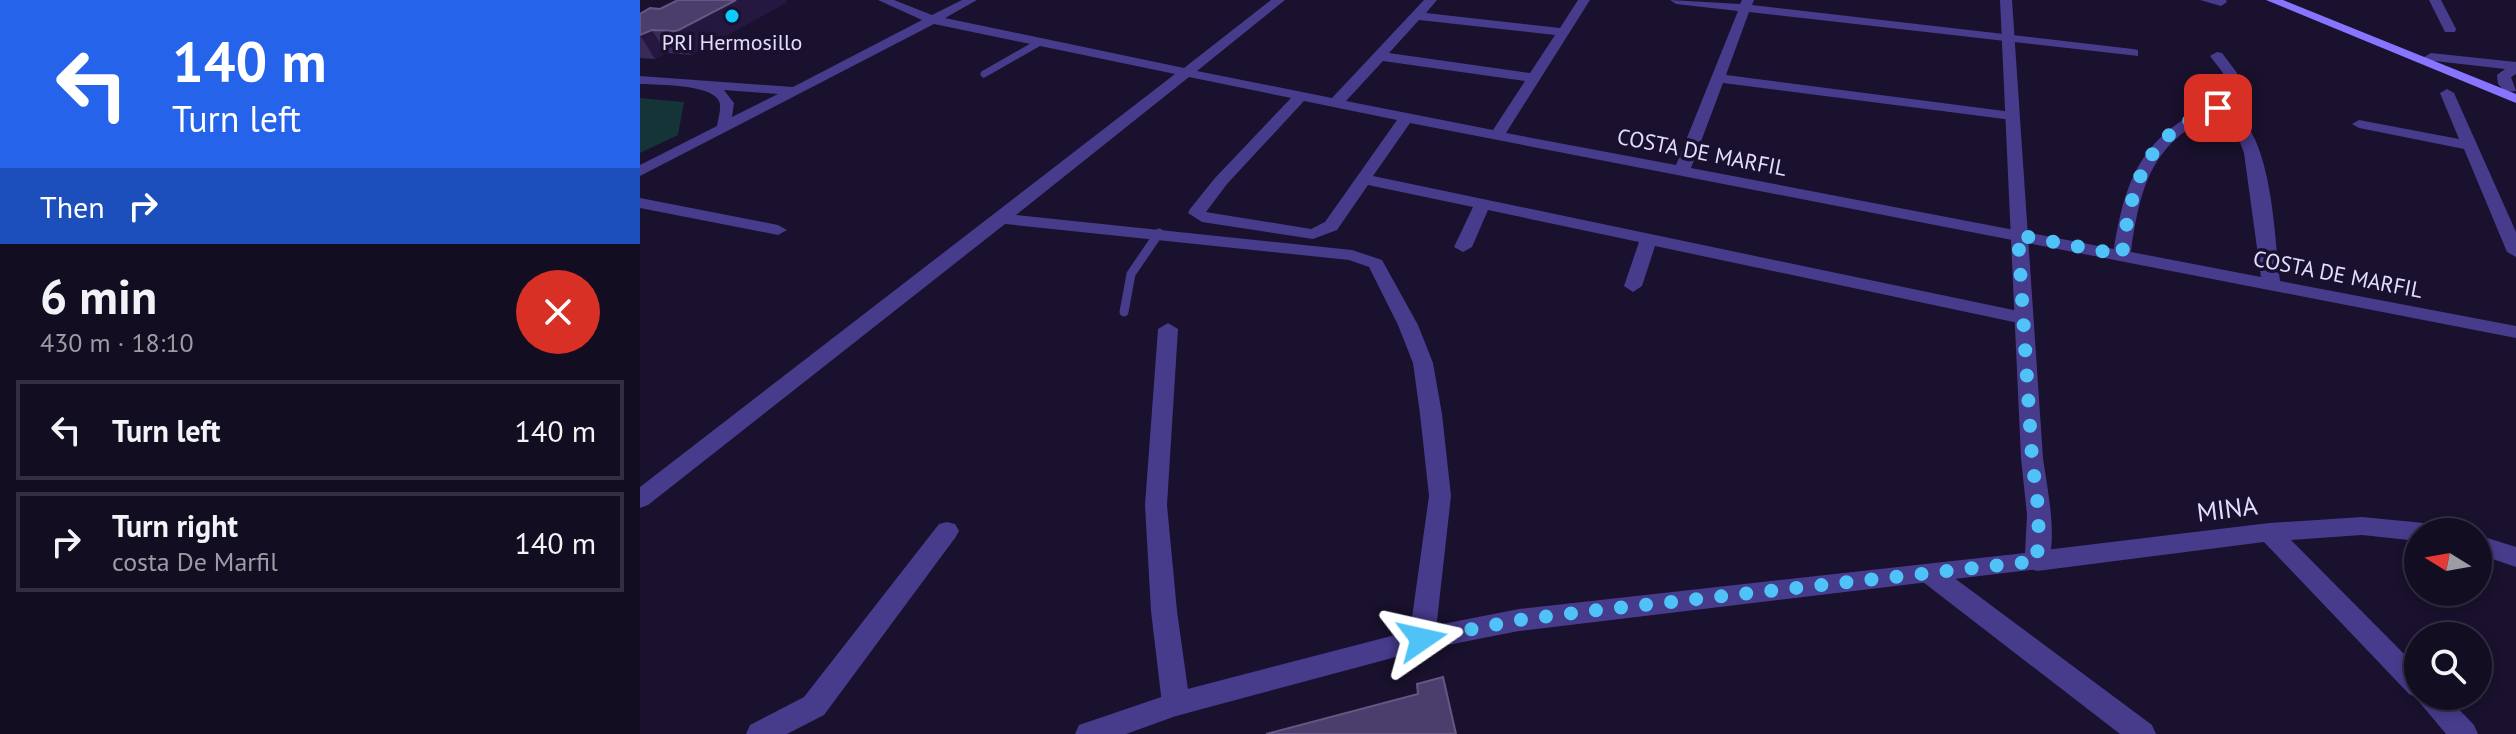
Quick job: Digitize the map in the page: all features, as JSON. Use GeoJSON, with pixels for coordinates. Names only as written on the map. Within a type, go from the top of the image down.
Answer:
{"type":"FeatureCollection","features":[{"type":"Feature","properties":{"kind":"main road"},"geometry":{"type":"LineString","coordinates":[[2272,0],[2514,93]]}},
{"type":"Feature","properties":{"kind":"main road"},"geometry":{"type":"LineString","coordinates":[[2290,0],[2514,93]]}},
{"type":"Feature","properties":{"kind":"street","name":"COSTA DE MARFIL"},"geometry":{"type":"LineString","coordinates":[[884,0],[934,20],[1300,97],[2516,332]]}},
{"type":"Feature","properties":{"kind":"street"},"geometry":{"type":"LineString","coordinates":[[640,171],[971,0]]}},
{"type":"Feature","properties":{"kind":"street"},"geometry":{"type":"LineString","coordinates":[[640,499],[871,322],[1279,0]]}},
{"type":"Feature","properties":{"kind":"street"},"geometry":{"type":"LineString","coordinates":[[1336,103],[1431,0]]}},
{"type":"Feature","properties":{"kind":"street"},"geometry":{"type":"LineString","coordinates":[[1498,134],[1584,0]]}},
{"type":"Feature","properties":{"kind":"street"},"geometry":{"type":"LineString","coordinates":[[1676,0],[1746,4],[2009,40],[2133,53]]}},
{"type":"Feature","properties":{"kind":"street"},"geometry":{"type":"LineString","coordinates":[[2006,0],[2023,318],[2039,515],[2037,561]]}},
{"type":"Feature","properties":{"kind":"street"},"geometry":{"type":"LineString","coordinates":[[2206,0],[2221,2]]}},
{"type":"Feature","properties":{"kind":"street"},"geometry":{"type":"LineString","coordinates":[[2435,0],[2450,29]]}},
{"type":"Feature","properties":{"kind":"street"},"geometry":{"type":"LineString","coordinates":[[1682,170],[1746,4]]}},
{"type":"Feature","properties":{"kind":"street"},"geometry":{"type":"LineString","coordinates":[[1416,16],[1564,32]]}},
{"type":"Feature","properties":{"kind":"street"},"geometry":{"type":"LineString","coordinates":[[1379,56],[1534,78]]}},
{"type":"Feature","properties":{"kind":"street"},"geometry":{"type":"LineString","coordinates":[[2122,255],[2128,209],[2144,165],[2159,144],[2189,120],[2218,108],[2230,73],[2217,56]]}},
{"type":"Feature","properties":{"kind":"street"},"geometry":{"type":"LineString","coordinates":[[2431,57],[2516,67]]}},
{"type":"Feature","properties":{"kind":"street"},"geometry":{"type":"LineString","coordinates":[[2514,93],[2505,84],[2504,75],[2516,67]]}},
{"type":"Feature","properties":{"kind":"street"},"geometry":{"type":"LineString","coordinates":[[1718,78],[2012,116]]}},
{"type":"Feature","properties":{"kind":"street"},"geometry":{"type":"LineString","coordinates":[[640,80],[795,91]]}},
{"type":"Feature","properties":{"kind":"street"},"geometry":{"type":"LineString","coordinates":[[700,84],[723,95],[727,103],[724,126]]}},
{"type":"Feature","properties":{"kind":"street"},"geometry":{"type":"LineString","coordinates":[[2447,93],[2516,252]]}},
{"type":"Feature","properties":{"kind":"street"},"geometry":{"type":"LineString","coordinates":[[1300,97],[1221,181],[1196,213],[1202,217],[1313,234],[1331,226],[1406,118]]}},
{"type":"Feature","properties":{"kind":"street"},"geometry":{"type":"LineString","coordinates":[[2218,108],[2238,120],[2246,135],[2255,171],[2271,283]]}},
{"type":"Feature","properties":{"kind":"street"},"geometry":{"type":"LineString","coordinates":[[2359,124],[2468,145]]}},
{"type":"Feature","properties":{"kind":"street"},"geometry":{"type":"LineString","coordinates":[[1363,179],[2023,318]]}},
{"type":"Feature","properties":{"kind":"street"},"geometry":{"type":"LineString","coordinates":[[640,203],[778,230]]}},
{"type":"Feature","properties":{"kind":"street"},"geometry":{"type":"LineString","coordinates":[[1463,247],[1482,205]]}},
{"type":"Feature","properties":{"kind":"street"},"geometry":{"type":"LineString","coordinates":[[999,218],[1352,255],[1376,264],[1408,325],[1423,363],[1431,414],[1440,496],[1422,639]]}},
{"type":"Feature","properties":{"kind":"street"},"geometry":{"type":"LineString","coordinates":[[1633,286],[1648,240]]}},
{"type":"Feature","properties":{"kind":"street"},"geometry":{"type":"LineString","coordinates":[[1168,329],[1156,505],[1164,611],[1176,704]]}},
{"type":"Feature","properties":{"kind":"street","name":"MINA"},"geometry":{"type":"LineString","coordinates":[[1089,734],[1176,704],[1422,639],[1519,620],[1932,575],[2269,532],[2362,526],[2404,530]]}},
{"type":"Feature","properties":{"kind":"street"},"geometry":{"type":"LineString","coordinates":[[760,734],[814,706],[947,531]]}},
{"type":"Feature","properties":{"kind":"street"},"geometry":{"type":"LineString","coordinates":[[2269,532],[2404,672]]}},
{"type":"Feature","properties":{"kind":"street"},"geometry":{"type":"LineString","coordinates":[[2492,549],[2516,557]]}},
{"type":"Feature","properties":{"kind":"street"},"geometry":{"type":"LineString","coordinates":[[1932,575],[2142,734]]}},
{"type":"Feature","properties":{"kind":"street"},"geometry":{"type":"LineString","coordinates":[[2441,710],[2464,734]]}},
{"type":"Feature","properties":{"kind":"lane"},"geometry":{"type":"LineString","coordinates":[[984,74],[1040,42]]}},
{"type":"Feature","properties":{"kind":"lane"},"geometry":{"type":"LineString","coordinates":[[1124,312],[1131,274],[1159,233]]}},
{"type":"Feature","properties":{"kind":"green space"},"geometry":{"type":"Polygon","coordinates":[[[640,98],[684,102],[678,135],[640,153],[640,98]]]}},
{"type":"Feature","properties":{"kind":"building"},"geometry":{"type":"Polygon","coordinates":[[[678,0],[736,0],[677,31],[652,30],[640,35],[640,14],[678,0]]]}},
{"type":"Feature","properties":{"kind":"building"},"geometry":{"type":"Polygon","coordinates":[[[1443,677],[1456,734],[1266,734],[1418,694],[1417,684],[1443,677]]]}},
{"type":"Feature","properties":{"kind":"place","name":"PRI Hermosillo"},"geometry":{"type":"Point","coordinates":[732,16]}},
{"type":"Feature","properties":{"kind":"route"},"geometry":{"type":"LineString","coordinates":[[1422,639],[1519,620],[2037,561],[2039,515],[2032,458],[2018,235],[2122,255],[2128,209],[2134,185],[2144,165],[2159,144],[2189,120],[2218,108]]}}]}
